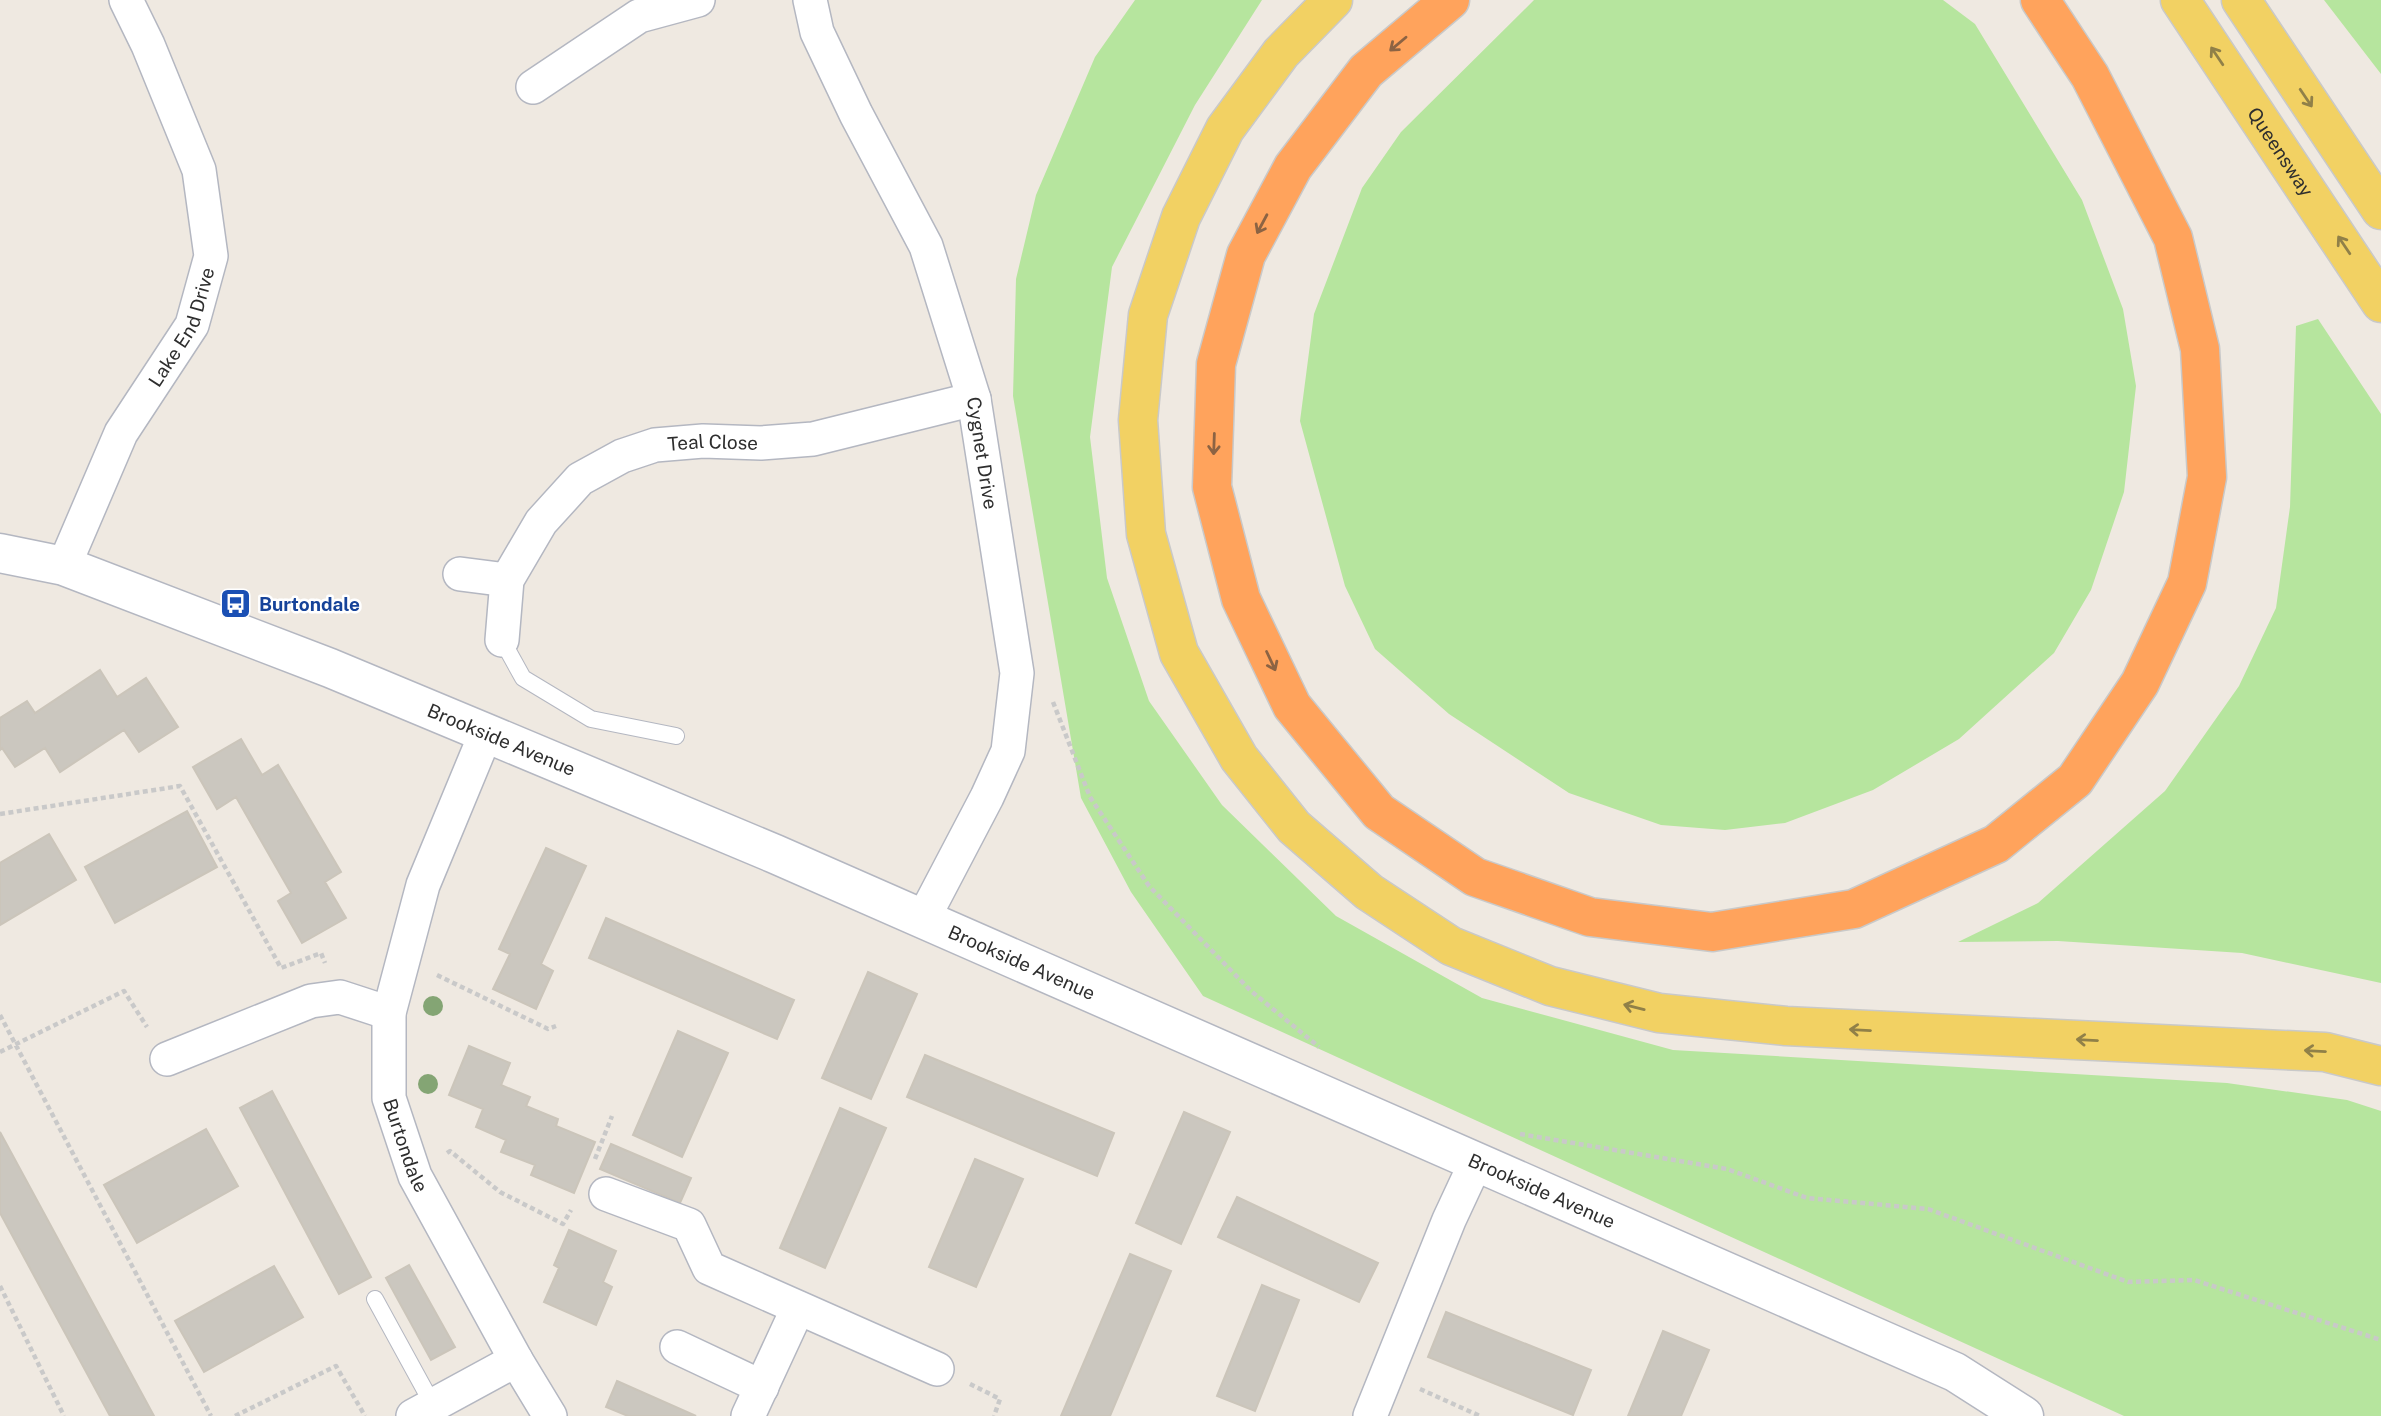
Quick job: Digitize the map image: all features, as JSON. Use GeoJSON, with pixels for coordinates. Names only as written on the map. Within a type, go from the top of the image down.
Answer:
{"type":"FeatureCollection","features":[{"type":"Feature","properties":{"kind":"highway"},"geometry":{"type":"LineString","coordinates":[[1450,0],[1366,71],[1293,167],[1245,255],[1216,364],[1212,487],[1241,599],[1292,706],[1379,812],[1475,877],[1590,917],[1712,932],[1854,909],[1996,844],[2075,780],[2140,683],[2186,583],[2207,477],[2200,349],[2173,238],[2090,76],[2040,0]]}},
{"type":"Feature","properties":{"kind":"main road"},"geometry":{"type":"LineString","coordinates":[[1333,0],[1281,53],[1225,129],[1181,217],[1149,315],[1138,421],[1146,534],[1180,653],[1239,758],[1294,827],[1369,892],[1451,946],[1550,986],[1659,1013],[1786,1026],[2325,1052],[2381,1066]]}},
{"type":"Feature","properties":{"kind":"main road","name":"Queensway"},"geometry":{"type":"LineString","coordinates":[[2180,0],[2381,303]]}},
{"type":"Feature","properties":{"kind":"main road"},"geometry":{"type":"LineString","coordinates":[[2241,0],[2381,210]]}},
{"type":"Feature","properties":{"kind":"street","name":"Lake End Drive"},"geometry":{"type":"LineString","coordinates":[[64,566],[121,433],[192,325],[211,256],[199,170],[148,45],[126,0]]}},
{"type":"Feature","properties":{"kind":"street"},"geometry":{"type":"LineString","coordinates":[[533,87],[639,16],[698,0]]}},
{"type":"Feature","properties":{"kind":"street","name":"Cygnet Drive"},"geometry":{"type":"LineString","coordinates":[[810,0],[817,32],[856,114],[926,246],[974,399],[1017,673],[1008,751],[923,919]]}},
{"type":"Feature","properties":{"kind":"street","name":"Teal Close"},"geometry":{"type":"LineString","coordinates":[[502,640],[508,580],[541,522],[580,479],[622,456],[654,445],[703,441],[761,443],[813,439],[974,399]]}},
{"type":"Feature","properties":{"kind":"street","name":"Brookside Avenue"},"geometry":{"type":"LineString","coordinates":[[0,553],[64,566],[330,668],[923,919],[1955,1372],[2024,1416]]}},
{"type":"Feature","properties":{"kind":"street"},"geometry":{"type":"LineString","coordinates":[[460,575],[508,580]]}},
{"type":"Feature","properties":{"kind":"street","name":"Burtondale"},"geometry":{"type":"LineString","coordinates":[[486,733],[423,885],[389,1013],[389,1098],[415,1176],[516,1360],[550,1416]]}},
{"type":"Feature","properties":{"kind":"street"},"geometry":{"type":"LineString","coordinates":[[167,1059],[311,1000],[340,998],[389,1013]]}},
{"type":"Feature","properties":{"kind":"street"},"geometry":{"type":"LineString","coordinates":[[1370,1416],[1476,1162]]}},
{"type":"Feature","properties":{"kind":"street"},"geometry":{"type":"LineString","coordinates":[[595,1190],[689,1225],[709,1268],[937,1369]]}},
{"type":"Feature","properties":{"kind":"street"},"geometry":{"type":"LineString","coordinates":[[677,1347],[755,1402],[798,1308]]}},
{"type":"Feature","properties":{"kind":"street"},"geometry":{"type":"LineString","coordinates":[[423,1411],[516,1360]]}},
{"type":"Feature","properties":{"kind":"lane"},"geometry":{"type":"LineString","coordinates":[[502,640],[523,678],[591,719],[676,736]]}},
{"type":"Feature","properties":{"kind":"lane"},"geometry":{"type":"LineString","coordinates":[[375,1300],[423,1411]]}},
{"type":"Feature","properties":{"kind":"path"},"geometry":{"type":"LineString","coordinates":[[1052,701],[1090,797],[1149,886],[1251,991],[1325,1052]]}},
{"type":"Feature","properties":{"kind":"path"},"geometry":{"type":"LineString","coordinates":[[0,814],[180,786],[281,968],[321,953],[340,998]]}},
{"type":"Feature","properties":{"kind":"path"},"geometry":{"type":"LineString","coordinates":[[404,959],[548,1029],[556,1026]]}},
{"type":"Feature","properties":{"kind":"path"},"geometry":{"type":"LineString","coordinates":[[0,1052],[124,991],[167,1059]]}},
{"type":"Feature","properties":{"kind":"path"},"geometry":{"type":"LineString","coordinates":[[0,1015],[211,1416]]}},
{"type":"Feature","properties":{"kind":"path"},"geometry":{"type":"LineString","coordinates":[[415,1176],[450,1151],[500,1192],[563,1224],[595,1190],[612,1116]]}},
{"type":"Feature","properties":{"kind":"path"},"geometry":{"type":"LineString","coordinates":[[1517,1133],[1727,1169],[1807,1198],[1928,1209],[2128,1282],[2194,1280],[2381,1340]]}},
{"type":"Feature","properties":{"kind":"path"},"geometry":{"type":"LineString","coordinates":[[0,1286],[64,1416]]}},
{"type":"Feature","properties":{"kind":"path"},"geometry":{"type":"LineString","coordinates":[[235,1416],[335,1366],[365,1416]]}},
{"type":"Feature","properties":{"kind":"path"},"geometry":{"type":"LineString","coordinates":[[937,1369],[1000,1399],[994,1416]]}},
{"type":"Feature","properties":{"kind":"path"},"geometry":{"type":"LineString","coordinates":[[1387,1374],[1480,1416]]}},
{"type":"Feature","properties":{"kind":"green space"},"geometry":{"type":"Polygon","coordinates":[[[1135,0],[1262,0],[1195,105],[1112,267],[1090,437],[1107,578],[1149,701],[1222,805],[1336,916],[1482,998],[1673,1050],[2227,1083],[2347,1100],[2381,1111],[2381,1416],[2124,1416],[1203,996],[1131,892],[1081,798],[1013,396],[1016,279],[1036,195],[1095,57],[1135,0]]]}},
{"type":"Feature","properties":{"kind":"green space"},"geometry":{"type":"Polygon","coordinates":[[[1534,0],[1943,0],[1975,24],[2082,200],[2123,309],[2136,386],[2124,492],[2091,590],[2054,653],[1959,739],[1873,790],[1785,823],[1725,830],[1661,825],[1569,793],[1449,714],[1375,649],[1345,586],[1300,421],[1314,314],[1362,188],[1401,132],[1534,0]]]}},
{"type":"Feature","properties":{"kind":"green space"},"geometry":{"type":"Polygon","coordinates":[[[2324,0],[2381,0],[2381,74],[2324,0]]]}},
{"type":"Feature","properties":{"kind":"green space"},"geometry":{"type":"Polygon","coordinates":[[[2318,319],[2381,414],[2381,983],[2242,953],[2058,941],[1958,942],[2038,903],[2165,791],[2239,686],[2276,608],[2290,507],[2296,326],[2318,319]]]}},
{"type":"Feature","properties":{"kind":"building"},"geometry":{"type":"Polygon","coordinates":[[[100,670],[117,697],[146,678],[178,727],[139,752],[124,730],[60,772],[45,748],[15,767],[2,748],[0,750],[0,718],[27,701],[35,713],[100,670]]]}},
{"type":"Feature","properties":{"kind":"building"},"geometry":{"type":"Polygon","coordinates":[[[241,739],[262,775],[278,765],[341,872],[325,882],[346,918],[302,943],[278,901],[291,893],[236,797],[217,809],[193,767],[241,739]]]}},
{"type":"Feature","properties":{"kind":"building"},"geometry":{"type":"Polygon","coordinates":[[[187,811],[217,867],[115,923],[85,867],[187,811]]]}},
{"type":"Feature","properties":{"kind":"building"},"geometry":{"type":"Polygon","coordinates":[[[49,834],[76,880],[0,925],[0,863],[49,834]]]}},
{"type":"Feature","properties":{"kind":"building"},"geometry":{"type":"Polygon","coordinates":[[[546,848],[586,866],[541,964],[553,971],[536,1009],[493,989],[510,954],[499,949],[546,848]]]}},
{"type":"Feature","properties":{"kind":"building"},"geometry":{"type":"Polygon","coordinates":[[[606,918],[794,1000],[777,1039],[589,958],[606,918]]]}},
{"type":"Feature","properties":{"kind":"building"},"geometry":{"type":"Polygon","coordinates":[[[868,972],[917,994],[871,1099],[822,1078],[868,972]]]}},
{"type":"Feature","properties":{"kind":"building"},"geometry":{"type":"Polygon","coordinates":[[[678,1031],[728,1053],[682,1157],[633,1135],[678,1031]]]}},
{"type":"Feature","properties":{"kind":"building"},"geometry":{"type":"Polygon","coordinates":[[[469,1046],[510,1063],[501,1085],[530,1097],[526,1106],[558,1119],[556,1126],[595,1142],[574,1193],[531,1175],[535,1165],[501,1152],[506,1140],[476,1127],[483,1109],[449,1095],[469,1046]]]}},
{"type":"Feature","properties":{"kind":"building"},"geometry":{"type":"Polygon","coordinates":[[[925,1055],[1114,1133],[1097,1176],[907,1097],[925,1055]]]}},
{"type":"Feature","properties":{"kind":"building"},"geometry":{"type":"Polygon","coordinates":[[[272,1091],[371,1277],[339,1294],[240,1108],[272,1091]]]}},
{"type":"Feature","properties":{"kind":"building"},"geometry":{"type":"Polygon","coordinates":[[[840,1108],[886,1128],[825,1268],[780,1248],[840,1108]]]}},
{"type":"Feature","properties":{"kind":"building"},"geometry":{"type":"Polygon","coordinates":[[[1184,1112],[1230,1132],[1181,1244],[1136,1223],[1184,1112]]]}},
{"type":"Feature","properties":{"kind":"building"},"geometry":{"type":"Polygon","coordinates":[[[206,1129],[238,1186],[137,1243],[104,1185],[206,1129]]]}},
{"type":"Feature","properties":{"kind":"building"},"geometry":{"type":"Polygon","coordinates":[[[0,1132],[154,1416],[110,1416],[0,1213],[0,1132]]]}},
{"type":"Feature","properties":{"kind":"building"},"geometry":{"type":"Polygon","coordinates":[[[611,1144],[691,1178],[680,1203],[600,1169],[611,1144]]]}},
{"type":"Feature","properties":{"kind":"building"},"geometry":{"type":"Polygon","coordinates":[[[975,1159],[1023,1179],[976,1287],[929,1267],[975,1159]]]}},
{"type":"Feature","properties":{"kind":"building"},"geometry":{"type":"Polygon","coordinates":[[[1237,1197],[1378,1263],[1359,1302],[1218,1237],[1237,1197]]]}},
{"type":"Feature","properties":{"kind":"building"},"geometry":{"type":"Polygon","coordinates":[[[569,1230],[616,1251],[603,1282],[612,1287],[596,1325],[544,1302],[559,1268],[554,1265],[569,1230]]]}},
{"type":"Feature","properties":{"kind":"building"},"geometry":{"type":"Polygon","coordinates":[[[1130,1254],[1171,1271],[1110,1416],[1061,1416],[1130,1254]]]}},
{"type":"Feature","properties":{"kind":"building"},"geometry":{"type":"Polygon","coordinates":[[[409,1265],[455,1347],[431,1360],[386,1278],[409,1265]]]}},
{"type":"Feature","properties":{"kind":"building"},"geometry":{"type":"Polygon","coordinates":[[[274,1266],[303,1317],[204,1372],[175,1321],[274,1266]]]}},
{"type":"Feature","properties":{"kind":"building"},"geometry":{"type":"Polygon","coordinates":[[[1262,1285],[1299,1300],[1255,1411],[1217,1396],[1262,1285]]]}},
{"type":"Feature","properties":{"kind":"building"},"geometry":{"type":"Polygon","coordinates":[[[1446,1312],[1591,1370],[1573,1415],[1428,1357],[1446,1312]]]}},
{"type":"Feature","properties":{"kind":"building"},"geometry":{"type":"Polygon","coordinates":[[[1663,1331],[1709,1350],[1681,1416],[1628,1416],[1663,1331]]]}},
{"type":"Feature","properties":{"kind":"building"},"geometry":{"type":"Polygon","coordinates":[[[617,1381],[696,1416],[628,1416],[606,1407],[617,1381]]]}},
{"type":"Feature","properties":{"kind":"place","name":"Burtondale"},"geometry":{"type":"Point","coordinates":[236,604]}}]}
